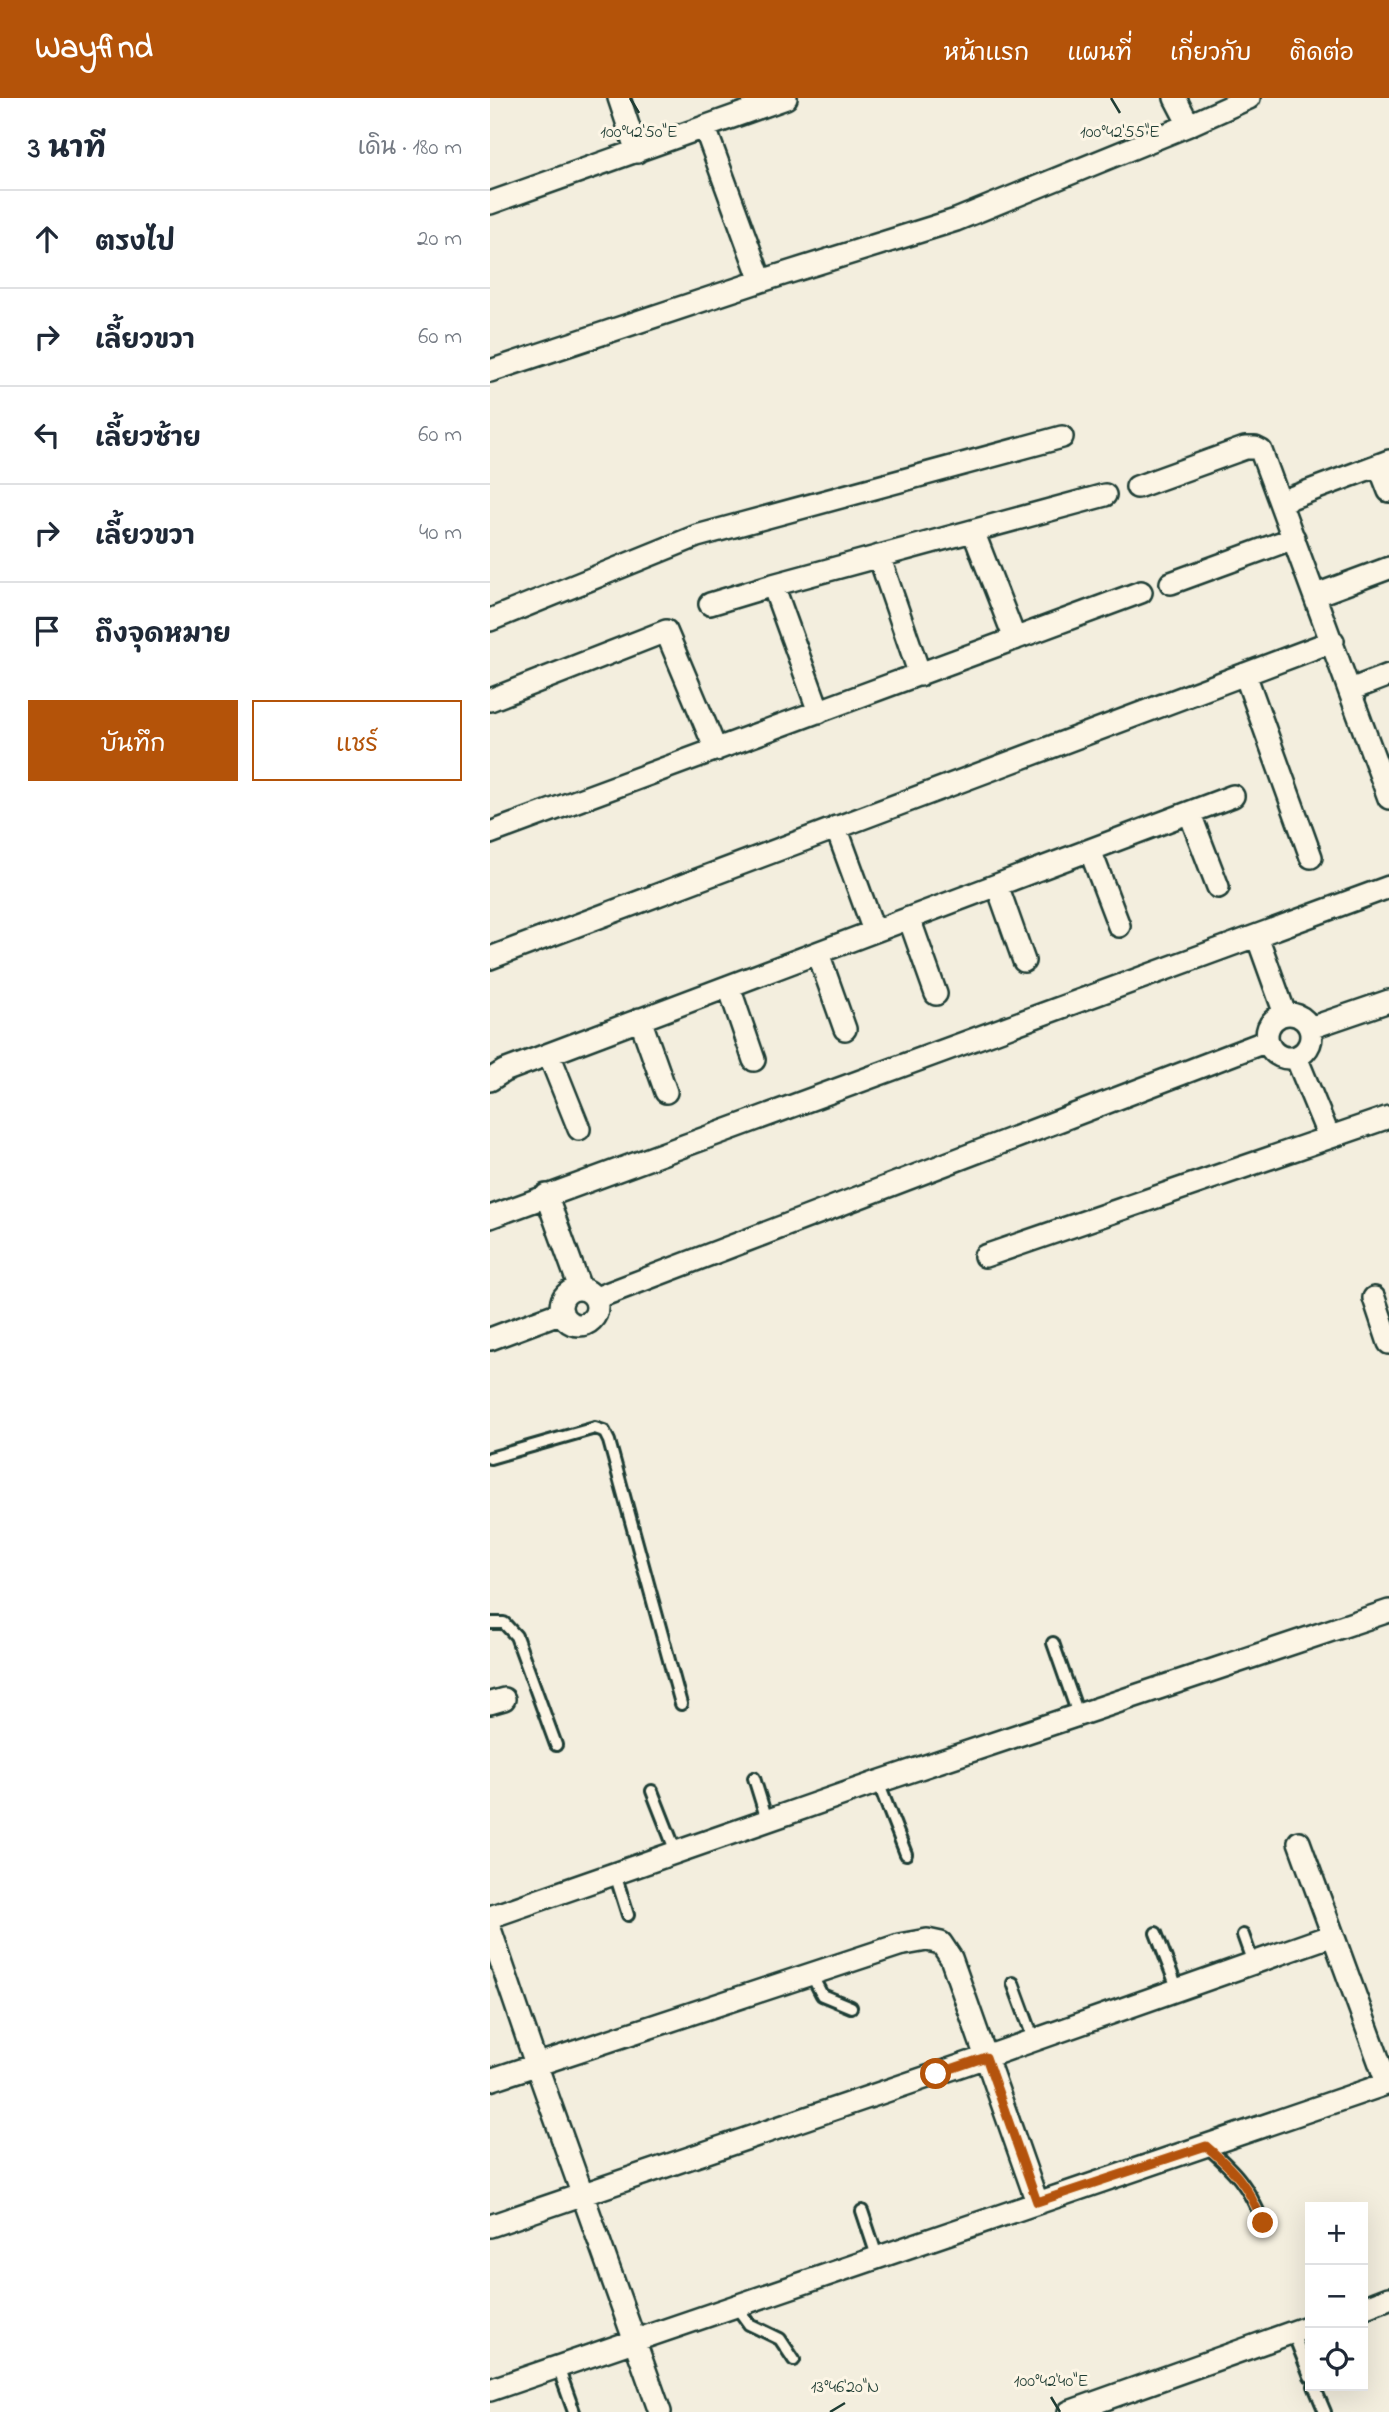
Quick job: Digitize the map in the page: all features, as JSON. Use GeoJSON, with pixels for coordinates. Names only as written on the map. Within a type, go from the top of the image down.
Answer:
{"type":"FeatureCollection","features":[{"type":"Feature","properties":{"kind":"street"},"geometry":{"type":"LineString","coordinates":[[620,98],[637,152]]}},
{"type":"Feature","properties":{"kind":"street"},"geometry":{"type":"LineString","coordinates":[[1175,98],[1189,125]]}},
{"type":"Feature","properties":{"kind":"street"},"geometry":{"type":"LineString","coordinates":[[490,371],[956,220],[1249,98]]}},
{"type":"Feature","properties":{"kind":"street"},"geometry":{"type":"LineString","coordinates":[[490,203],[705,128],[777,99]]}},
{"type":"Feature","properties":{"kind":"street"},"geometry":{"type":"LineString","coordinates":[[705,128],[761,281]]}},
{"type":"Feature","properties":{"kind":"street"},"geometry":{"type":"LineString","coordinates":[[490,621],[697,536],[1062,437]]}},
{"type":"Feature","properties":{"kind":"street"},"geometry":{"type":"LineString","coordinates":[[1137,487],[1245,448],[1261,451],[1389,796]]}},
{"type":"Feature","properties":{"kind":"street"},"geometry":{"type":"LineString","coordinates":[[1280,502],[1384,463],[1389,491]]}},
{"type":"Feature","properties":{"kind":"street"},"geometry":{"type":"LineString","coordinates":[[710,604],[1104,495]]}},
{"type":"Feature","properties":{"kind":"street"},"geometry":{"type":"LineString","coordinates":[[973,531],[1015,639]]}},
{"type":"Feature","properties":{"kind":"street"},"geometry":{"type":"LineString","coordinates":[[1171,583],[1294,538]]}},
{"type":"Feature","properties":{"kind":"street"},"geometry":{"type":"LineString","coordinates":[[879,556],[920,675]]}},
{"type":"Feature","properties":{"kind":"street"},"geometry":{"type":"LineString","coordinates":[[1316,595],[1389,568]]}},
{"type":"Feature","properties":{"kind":"street"},"geometry":{"type":"LineString","coordinates":[[773,585],[819,712]]}},
{"type":"Feature","properties":{"kind":"street"},"geometry":{"type":"LineString","coordinates":[[490,833],[1141,592]]}},
{"type":"Feature","properties":{"kind":"street"},"geometry":{"type":"LineString","coordinates":[[490,700],[666,631],[716,750]]}},
{"type":"Feature","properties":{"kind":"street"},"geometry":{"type":"LineString","coordinates":[[490,957],[1333,641]]}},
{"type":"Feature","properties":{"kind":"street"},"geometry":{"type":"LineString","coordinates":[[1245,674],[1311,857]]}},
{"type":"Feature","properties":{"kind":"street"},"geometry":{"type":"LineString","coordinates":[[1350,690],[1389,676]]}},
{"type":"Feature","properties":{"kind":"street"},"geometry":{"type":"LineString","coordinates":[[491,1078],[640,1019],[1233,796]]}},
{"type":"Feature","properties":{"kind":"street"},"geometry":{"type":"LineString","coordinates":[[1190,814],[1218,887]]}},
{"type":"Feature","properties":{"kind":"street"},"geometry":{"type":"LineString","coordinates":[[836,827],[874,931]]}},
{"type":"Feature","properties":{"kind":"street"},"geometry":{"type":"LineString","coordinates":[[1090,850],[1119,926]]}},
{"type":"Feature","properties":{"kind":"street"},"geometry":{"type":"LineString","coordinates":[[997,885],[1024,961]]}},
{"type":"Feature","properties":{"kind":"street"},"geometry":{"type":"LineString","coordinates":[[490,1217],[1389,887]]}},
{"type":"Feature","properties":{"kind":"street"},"geometry":{"type":"LineString","coordinates":[[909,918],[936,994]]}},
{"type":"Feature","properties":{"kind":"street"},"geometry":{"type":"LineString","coordinates":[[1257,936],[1285,1014]]}},
{"type":"Feature","properties":{"kind":"street"},"geometry":{"type":"LineString","coordinates":[[818,953],[845,1029]]}},
{"type":"Feature","properties":{"kind":"street"},"geometry":{"type":"LineString","coordinates":[[730,987],[754,1060]]}},
{"type":"Feature","properties":{"kind":"street"},"geometry":{"type":"LineString","coordinates":[[1310,1028],[1389,1001]]}},
{"type":"Feature","properties":{"kind":"street"},"geometry":{"type":"LineString","coordinates":[[1285,1014],[1301,1017],[1312,1035],[1308,1049],[1296,1057],[1281,1057],[1270,1048],[1267,1041],[1269,1026],[1273,1020],[1285,1014]]}},
{"type":"Feature","properties":{"kind":"street"},"geometry":{"type":"LineString","coordinates":[[640,1019],[666,1092]]}},
{"type":"Feature","properties":{"kind":"street"},"geometry":{"type":"LineString","coordinates":[[546,1195],[588,1293],[598,1308],[587,1323],[578,1325],[569,1322],[560,1306],[563,1297],[570,1290],[588,1293],[837,1206],[989,1145],[1267,1041]]}},
{"type":"Feature","properties":{"kind":"street"},"geometry":{"type":"LineString","coordinates":[[549,1054],[579,1129]]}},
{"type":"Feature","properties":{"kind":"street"},"geometry":{"type":"LineString","coordinates":[[1296,1057],[1329,1137]]}},
{"type":"Feature","properties":{"kind":"street"},"geometry":{"type":"LineString","coordinates":[[985,1256],[1389,1117]]}},
{"type":"Feature","properties":{"kind":"street"},"geometry":{"type":"LineString","coordinates":[[1374,1298],[1389,1343]]}},
{"type":"Feature","properties":{"kind":"street"},"geometry":{"type":"LineString","coordinates":[[490,1339],[562,1312]]}},
{"type":"Feature","properties":{"kind":"street"},"geometry":{"type":"LineString","coordinates":[[490,1917],[878,1782],[1389,1611]]}},
{"type":"Feature","properties":{"kind":"street"},"geometry":{"type":"LineString","coordinates":[[490,2390],[1388,2083],[1299,1842]]}},
{"type":"Feature","properties":{"kind":"street"},"geometry":{"type":"LineString","coordinates":[[490,1928],[660,2412]]}},
{"type":"Feature","properties":{"kind":"street"},"geometry":{"type":"LineString","coordinates":[[490,2226],[1333,1935]]}},
{"type":"Feature","properties":{"kind":"street"},"geometry":{"type":"LineString","coordinates":[[490,2080],[899,1944],[927,1940],[941,1943],[951,1958],[1037,2202]]}},
{"type":"Feature","properties":{"kind":"street"},"geometry":{"type":"LineString","coordinates":[[1368,2306],[1389,2298]]}},
{"type":"Feature","properties":{"kind":"street"},"geometry":{"type":"LineString","coordinates":[[1069,2412],[1098,2407],[1302,2330]]}},
{"type":"Feature","properties":{"kind":"lane"},"geometry":{"type":"LineString","coordinates":[[490,1458],[595,1428],[604,1431],[681,1704]]}},
{"type":"Feature","properties":{"kind":"lane"},"geometry":{"type":"LineString","coordinates":[[490,1623],[504,1623],[516,1636],[556,1745]]}},
{"type":"Feature","properties":{"kind":"lane"},"geometry":{"type":"LineString","coordinates":[[1053,1643],[1078,1714]]}},
{"type":"Feature","properties":{"kind":"lane"},"geometry":{"type":"LineString","coordinates":[[754,1778],[767,1820]]}},
{"type":"Feature","properties":{"kind":"lane"},"geometry":{"type":"LineString","coordinates":[[878,1782],[906,1854]]}},
{"type":"Feature","properties":{"kind":"lane"},"geometry":{"type":"LineString","coordinates":[[652,1791],[676,1852]]}},
{"type":"Feature","properties":{"kind":"lane"},"geometry":{"type":"LineString","coordinates":[[615,1874],[628,1915]]}},
{"type":"Feature","properties":{"kind":"lane"},"geometry":{"type":"LineString","coordinates":[[1156,1933],[1178,1990]]}},
{"type":"Feature","properties":{"kind":"lane"},"geometry":{"type":"LineString","coordinates":[[1243,1935],[1253,1963]]}},
{"type":"Feature","properties":{"kind":"lane"},"geometry":{"type":"LineString","coordinates":[[811,1974],[822,1995],[851,2007]]}},
{"type":"Feature","properties":{"kind":"lane"},"geometry":{"type":"LineString","coordinates":[[1013,1983],[1034,2040]]}},
{"type":"Feature","properties":{"kind":"lane"},"geometry":{"type":"LineString","coordinates":[[1206,2146],[1235,2171],[1249,2191],[1263,2223]]}},
{"type":"Feature","properties":{"kind":"lane"},"geometry":{"type":"LineString","coordinates":[[862,2211],[877,2256]]}},
{"type":"Feature","properties":{"kind":"lane"},"geometry":{"type":"LineString","coordinates":[[736,2306],[749,2323],[780,2339],[794,2360]]}},
{"type":"Feature","properties":{"kind":"lane"},"geometry":{"type":"LineString","coordinates":[[1302,2330],[1305,2347]]}},
{"type":"Feature","properties":{"kind":"lane"},"geometry":{"type":"LineString","coordinates":[[558,2367],[574,2412]]}},
{"type":"Feature","properties":{"kind":"lane"},"geometry":{"type":"LineString","coordinates":[[1316,2391],[1325,2412]]}},
{"type":"Feature","properties":{"kind":"route"},"geometry":{"type":"LineString","coordinates":[[936,2074],[986,2057],[1037,2202],[1206,2146],[1235,2171],[1249,2191],[1263,2223]]}}]}
